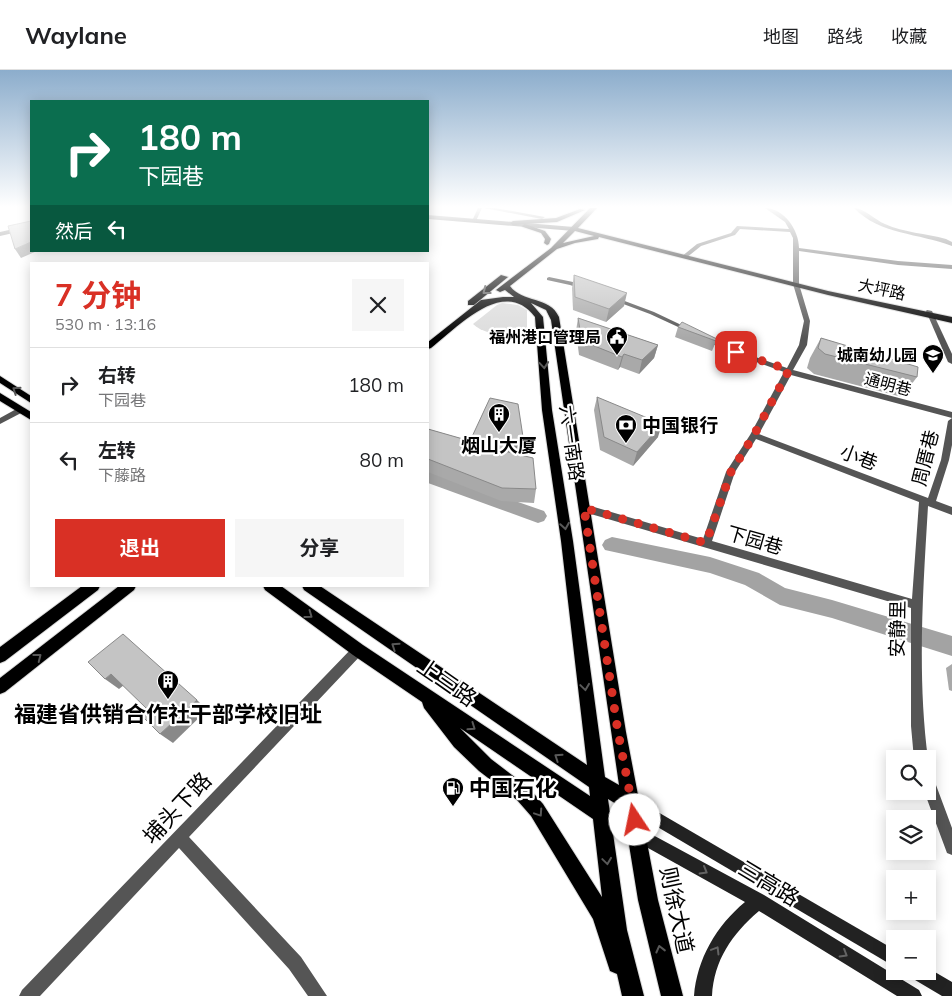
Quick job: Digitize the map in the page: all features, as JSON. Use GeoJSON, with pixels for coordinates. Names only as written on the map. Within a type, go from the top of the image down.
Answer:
{"type":"FeatureCollection","features":[{"type":"Feature","properties":{"kind":"main road"},"geometry":{"type":"LineString","coordinates":[[429,335],[543,251]]}},
{"type":"Feature","properties":{"kind":"main road"},"geometry":{"type":"LineString","coordinates":[[429,345],[506,285],[544,251]]}},
{"type":"Feature","properties":{"kind":"main road","name":"大坪路"},"geometry":{"type":"LineString","coordinates":[[661,251],[828,293],[952,318]]}},
{"type":"Feature","properties":{"kind":"main road"},"geometry":{"type":"LineString","coordinates":[[478,306],[497,299],[515,300],[531,306],[546,315],[548,308],[513,294],[506,285]]}},
{"type":"Feature","properties":{"kind":"main road","name":"六一南路"},"geometry":{"type":"LineString","coordinates":[[546,315],[557,332],[618,732],[632,804]]}},
{"type":"Feature","properties":{"kind":"main road","name":"六一南路"},"geometry":{"type":"LineString","coordinates":[[546,315],[547,410],[567,541],[598,784],[600,813]]}},
{"type":"Feature","properties":{"kind":"main road"},"geometry":{"type":"LineString","coordinates":[[0,379],[30,399]]}},
{"type":"Feature","properties":{"kind":"main road"},"geometry":{"type":"LineString","coordinates":[[0,396],[30,416]]}},
{"type":"Feature","properties":{"kind":"main road"},"geometry":{"type":"LineString","coordinates":[[0,656],[92,587]]}},
{"type":"Feature","properties":{"kind":"main road"},"geometry":{"type":"LineString","coordinates":[[0,686],[128,587]]}},
{"type":"Feature","properties":{"kind":"main road","name":"上三路"},"geometry":{"type":"LineString","coordinates":[[271,587],[358,650],[600,813]]}},
{"type":"Feature","properties":{"kind":"main road","name":"上三路"},"geometry":{"type":"LineString","coordinates":[[310,587],[598,784],[632,804]]}},
{"type":"Feature","properties":{"kind":"main road"},"geometry":{"type":"LineString","coordinates":[[421,691],[460,741],[484,765],[530,801],[537,810],[602,915],[625,996]]}},
{"type":"Feature","properties":{"kind":"main road","name":"则徐大道"},"geometry":{"type":"LineString","coordinates":[[632,804],[648,900],[672,996]]}},
{"type":"Feature","properties":{"kind":"main road","name":"三高路"},"geometry":{"type":"LineString","coordinates":[[632,804],[886,954]]}},
{"type":"Feature","properties":{"kind":"main road"},"geometry":{"type":"LineString","coordinates":[[600,813],[617,930],[633,996]]}},
{"type":"Feature","properties":{"kind":"main road","name":"三高路"},"geometry":{"type":"LineString","coordinates":[[600,813],[638,836],[758,901],[913,996]]}},
{"type":"Feature","properties":{"kind":"main road"},"geometry":{"type":"LineString","coordinates":[[702,996],[702,986],[714,952],[733,926],[758,901]]}},
{"type":"Feature","properties":{"kind":"main road"},"geometry":{"type":"LineString","coordinates":[[931,980],[952,992]]}},
{"type":"Feature","properties":{"kind":"street"},"geometry":{"type":"LineString","coordinates":[[684,257],[691,251]]}},
{"type":"Feature","properties":{"kind":"street"},"geometry":{"type":"LineString","coordinates":[[706,543],[731,472],[754,435],[803,345],[807,325],[796,284],[797,251]]}},
{"type":"Feature","properties":{"kind":"street"},"geometry":{"type":"LineString","coordinates":[[813,251],[898,263],[952,267]]}},
{"type":"Feature","properties":{"kind":"street"},"geometry":{"type":"LineString","coordinates":[[549,280],[571,283],[593,291]]}},
{"type":"Feature","properties":{"kind":"street","name":"通明巷"},"geometry":{"type":"LineString","coordinates":[[602,294],[652,313],[722,347],[828,382],[952,415]]}},
{"type":"Feature","properties":{"kind":"street"},"geometry":{"type":"LineString","coordinates":[[930,313],[952,362]]}},
{"type":"Feature","properties":{"kind":"street"},"geometry":{"type":"LineString","coordinates":[[0,421],[20,410]]}},
{"type":"Feature","properties":{"kind":"street","name":"周厝巷"},"geometry":{"type":"LineString","coordinates":[[928,502],[945,460],[952,421]]}},
{"type":"Feature","properties":{"kind":"street","name":"小巷"},"geometry":{"type":"LineString","coordinates":[[754,435],[952,511]]}},
{"type":"Feature","properties":{"kind":"street","name":"安静里"},"geometry":{"type":"LineString","coordinates":[[920,750],[917,726],[917,606],[928,502]]}},
{"type":"Feature","properties":{"kind":"street","name":"下园巷"},"geometry":{"type":"LineString","coordinates":[[584,508],[917,606]]}},
{"type":"Feature","properties":{"kind":"street","name":"埔头下路"},"geometry":{"type":"LineString","coordinates":[[28,996],[358,650]]}},
{"type":"Feature","properties":{"kind":"street"},"geometry":{"type":"LineString","coordinates":[[935,800],[952,848]]}},
{"type":"Feature","properties":{"kind":"street"},"geometry":{"type":"LineString","coordinates":[[179,837],[303,972],[318,996]]}},
{"type":"Feature","properties":{"kind":"shaded area"},"geometry":{"type":"Polygon","coordinates":[[[502,303],[518,305],[527,310],[527,336],[491,333],[473,324],[502,303]]]}},
{"type":"Feature","properties":{"kind":"building"},"geometry":{"type":"Polygon","coordinates":[[[574,275],[627,293],[609,309],[575,297],[574,275]]]}},
{"type":"Feature","properties":{"kind":"building"},"geometry":{"type":"Polygon","coordinates":[[[578,318],[658,345],[642,360],[624,354],[622,357],[582,341],[578,318]]]}},
{"type":"Feature","properties":{"kind":"building"},"geometry":{"type":"Polygon","coordinates":[[[682,322],[717,339],[716,341],[678,327],[682,322]]]}},
{"type":"Feature","properties":{"kind":"building"},"geometry":{"type":"Polygon","coordinates":[[[821,338],[918,367],[917,377],[825,354],[818,348],[821,338]]]}},
{"type":"Feature","properties":{"kind":"building"},"geometry":{"type":"Polygon","coordinates":[[[597,397],[662,424],[637,452],[604,437],[597,397]]]}},
{"type":"Feature","properties":{"kind":"building"},"geometry":{"type":"Polygon","coordinates":[[[490,398],[518,404],[523,437],[500,450],[533,458],[536,489],[502,488],[429,459],[429,429],[470,441],[490,398]]]}},
{"type":"Feature","properties":{"kind":"building","name":"福建省供销合作社干部学校旧址"},"geometry":{"type":"Polygon","coordinates":[[[123,634],[197,700],[160,734],[139,713],[146,708],[111,674],[105,679],[88,662],[123,634]]]}},
{"type":"Feature","properties":{"kind":"waterway"},"geometry":{"type":"LineString","coordinates":[[429,477],[538,516]]}},
{"type":"Feature","properties":{"kind":"waterway"},"geometry":{"type":"LineString","coordinates":[[612,545],[710,565],[752,579],[780,596],[832,609],[952,646]]}},
{"type":"Feature","properties":{"kind":"place","name":"福州港口管理局"},"geometry":{"type":"Point","coordinates":[617,356]}},
{"type":"Feature","properties":{"kind":"place","name":"城南幼儿园"},"geometry":{"type":"Point","coordinates":[933,374]}},
{"type":"Feature","properties":{"kind":"place","name":"烟山大厦"},"geometry":{"type":"Point","coordinates":[499,433]}},
{"type":"Feature","properties":{"kind":"place","name":"中国银行"},"geometry":{"type":"Point","coordinates":[626,444]}},
{"type":"Feature","properties":{"kind":"place","name":"福建省供销合作社干部学校旧址"},"geometry":{"type":"Point","coordinates":[168,700]}},
{"type":"Feature","properties":{"kind":"place","name":"中国石化"},"geometry":{"type":"Point","coordinates":[453,807]}},
{"type":"Feature","properties":{"kind":"route"},"geometry":{"type":"LineString","coordinates":[[635,820],[618,732],[584,508],[706,543],[731,472],[745,451],[789,370],[736,352]]}}]}
